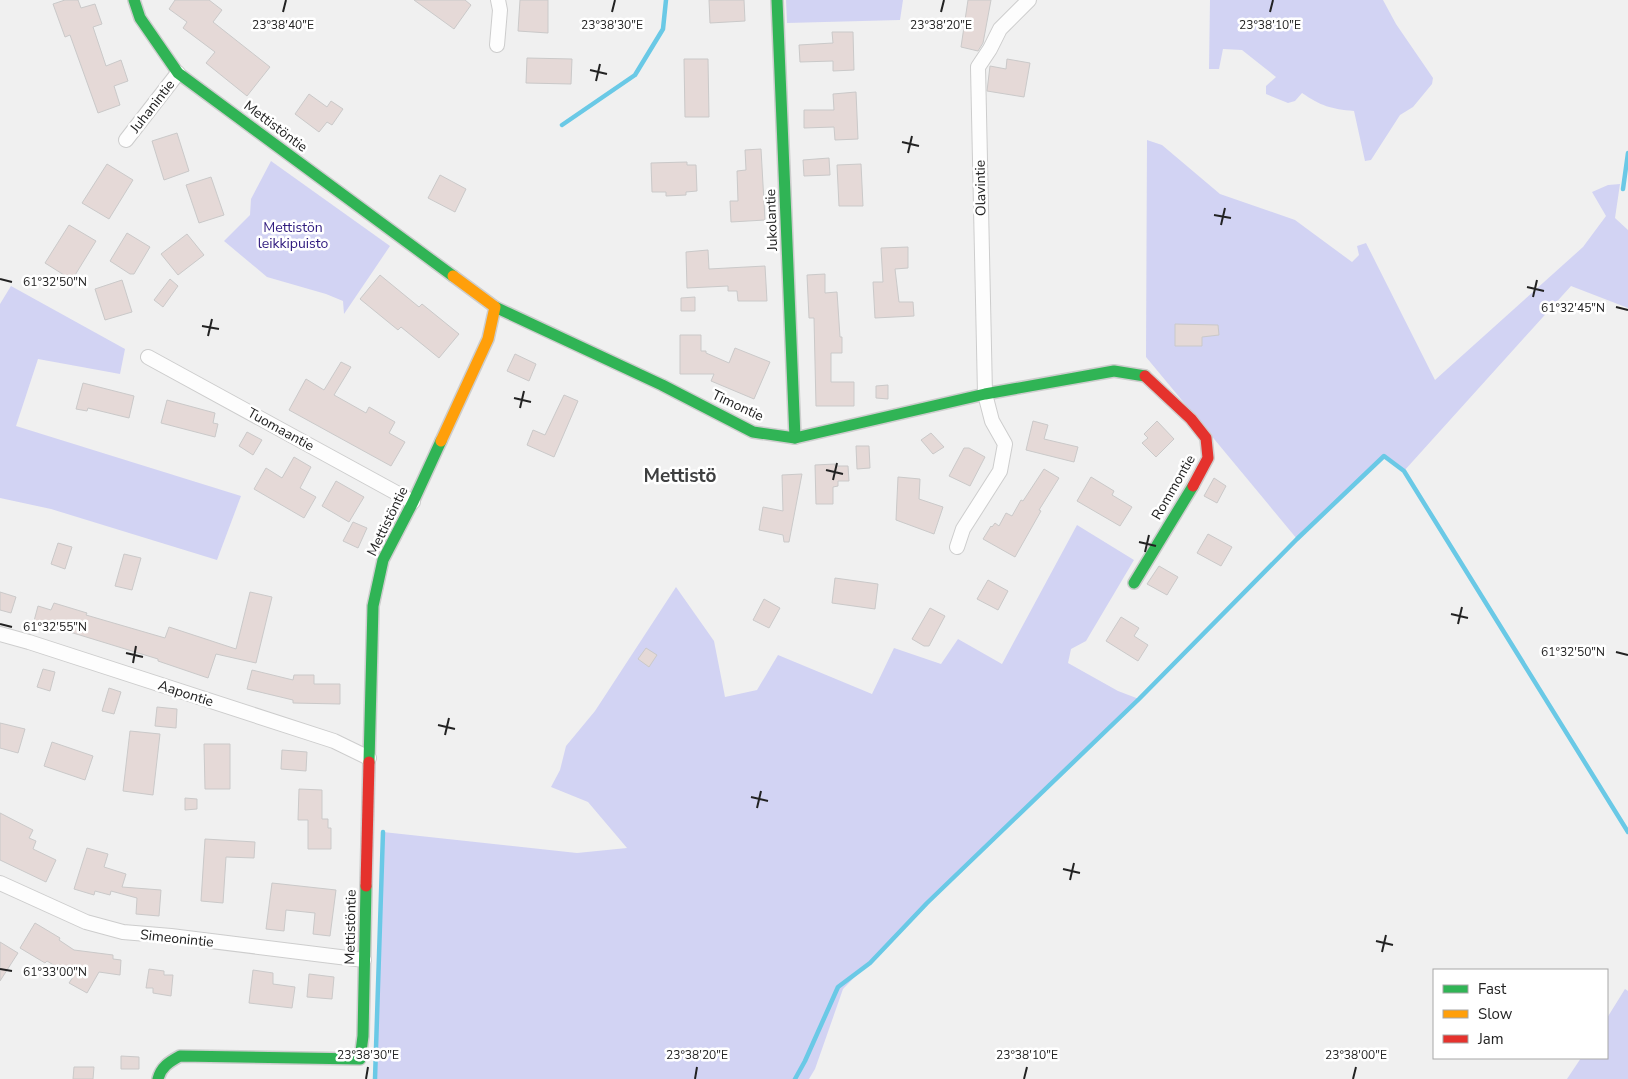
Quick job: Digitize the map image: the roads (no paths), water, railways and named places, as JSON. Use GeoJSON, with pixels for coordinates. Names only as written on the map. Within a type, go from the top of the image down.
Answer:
{"type":"FeatureCollection","features":[{"type":"Feature","properties":{"kind":"street","name":"Mettistöntie"},"geometry":{"type":"LineString","coordinates":[[134,0],[140,18],[178,72],[495,307],[488,339],[413,502],[383,560],[373,606],[363,1036],[360,1059],[180,1056],[165,1064],[159,1072],[158,1079]]}},
{"type":"Feature","properties":{"kind":"street"},"geometry":{"type":"LineString","coordinates":[[497,45],[500,10],[498,0]]}},
{"type":"Feature","properties":{"kind":"street","name":"Jukolantie"},"geometry":{"type":"LineString","coordinates":[[777,0],[795,438]]}},
{"type":"Feature","properties":{"kind":"street","name":"Olavintie"},"geometry":{"type":"LineString","coordinates":[[957,547],[964,529],[1000,471],[1005,444],[992,421],[985,394],[978,67],[1000,29],[1028,0]]}},
{"type":"Feature","properties":{"kind":"street","name":"Juhanintie"},"geometry":{"type":"LineString","coordinates":[[126,140],[178,72]]}},
{"type":"Feature","properties":{"kind":"street","name":"Timontie"},"geometry":{"type":"LineString","coordinates":[[495,307],[662,384],[753,432],[795,438],[985,394]]}},
{"type":"Feature","properties":{"kind":"street","name":"Tuomaantie"},"geometry":{"type":"LineString","coordinates":[[148,357],[413,502]]}},
{"type":"Feature","properties":{"kind":"street","name":"Rommontie"},"geometry":{"type":"LineString","coordinates":[[985,394],[1114,371],[1144,375],[1191,418],[1206,438],[1208,458],[1186,498],[1134,582]]}},
{"type":"Feature","properties":{"kind":"street","name":"Aapontie"},"geometry":{"type":"LineString","coordinates":[[0,634],[334,741],[369,758]]}},
{"type":"Feature","properties":{"kind":"street","name":"Simeonintie"},"geometry":{"type":"LineString","coordinates":[[0,883],[86,922],[123,932],[171,936],[364,960]]}},
{"type":"Feature","properties":{"kind":"waterway"},"geometry":{"type":"LineString","coordinates":[[562,125],[635,75],[663,29],[666,0]]}},
{"type":"Feature","properties":{"kind":"waterway"},"geometry":{"type":"LineString","coordinates":[[1623,189],[1628,153]]}},
{"type":"Feature","properties":{"kind":"waterway"},"geometry":{"type":"LineString","coordinates":[[795,1079],[838,987],[870,963],[927,903],[1139,699],[1297,539],[1384,456],[1404,471],[1628,832]]}},
{"type":"Feature","properties":{"kind":"waterway"},"geometry":{"type":"LineString","coordinates":[[375,1079],[383,832]]}},
{"type":"Feature","properties":{"kind":"district","name":"Mettistö"},"geometry":{"type":"Point","coordinates":[680,475]}},
{"type":"Feature","properties":{"kind":"park label","name":"Mettistön leikkipuisto"},"geometry":{"type":"Point","coordinates":[293,236]}}]}
